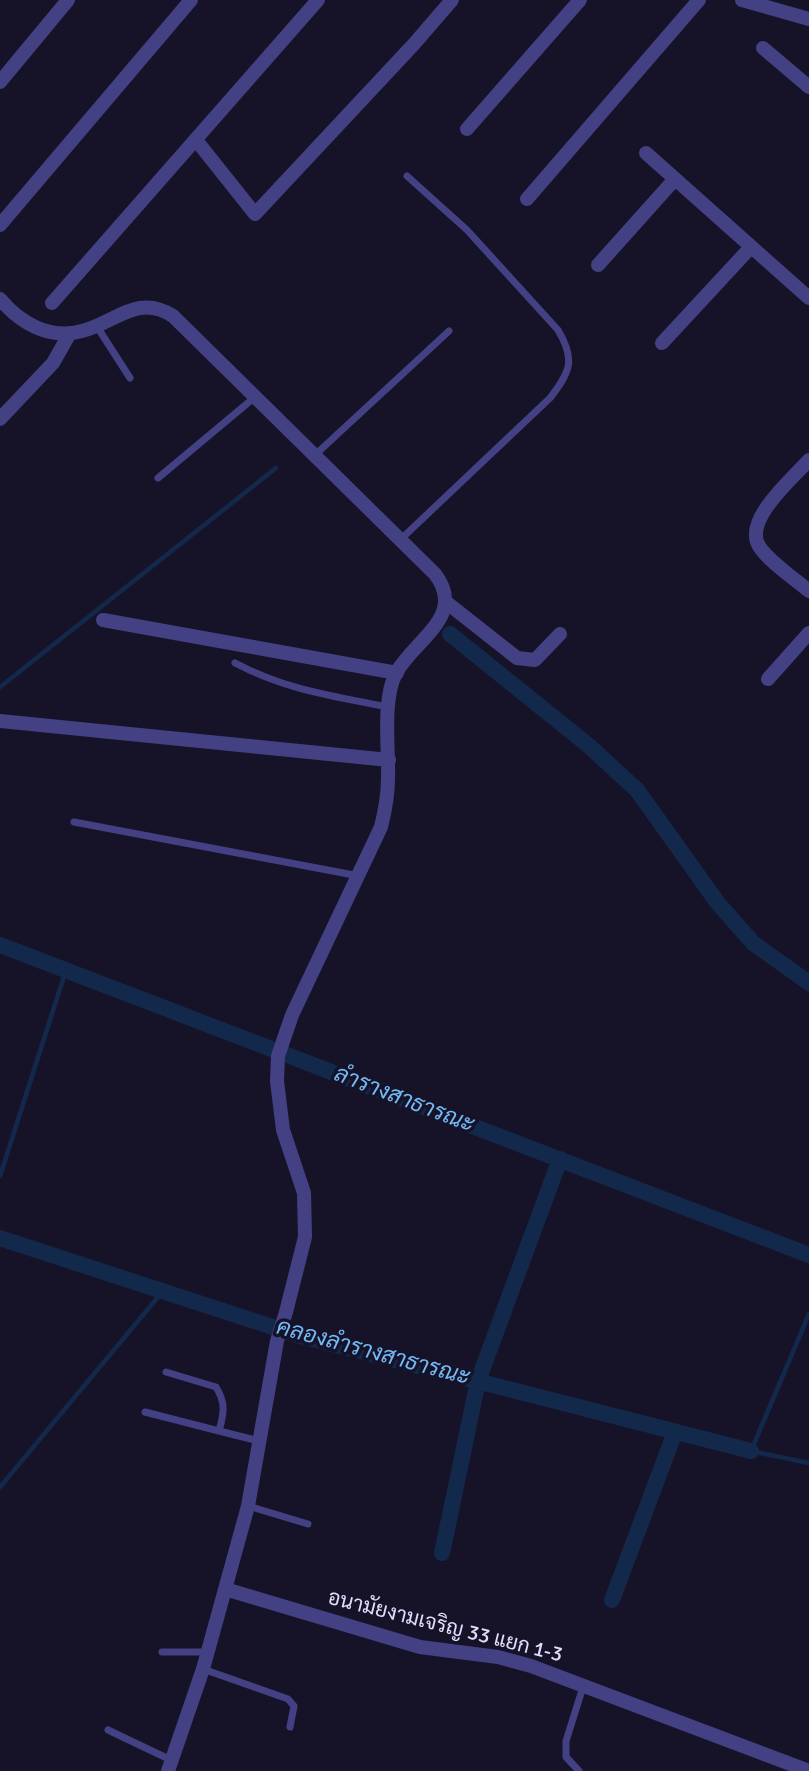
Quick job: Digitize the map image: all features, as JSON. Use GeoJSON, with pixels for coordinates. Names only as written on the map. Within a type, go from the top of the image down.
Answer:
{"type":"FeatureCollection","features":[{"type":"Feature","properties":{"kind":"street"},"geometry":{"type":"LineString","coordinates":[[0,82],[68,0]]}},
{"type":"Feature","properties":{"kind":"street"},"geometry":{"type":"LineString","coordinates":[[0,225],[191,0]]}},
{"type":"Feature","properties":{"kind":"street"},"geometry":{"type":"LineString","coordinates":[[52,303],[318,0]]}},
{"type":"Feature","properties":{"kind":"street"},"geometry":{"type":"LineString","coordinates":[[196,140],[255,214],[452,0]]}},
{"type":"Feature","properties":{"kind":"street"},"geometry":{"type":"LineString","coordinates":[[467,129],[580,0]]}},
{"type":"Feature","properties":{"kind":"street"},"geometry":{"type":"LineString","coordinates":[[527,199],[699,0]]}},
{"type":"Feature","properties":{"kind":"street"},"geometry":{"type":"LineString","coordinates":[[742,0],[809,19]]}},
{"type":"Feature","properties":{"kind":"street"},"geometry":{"type":"LineString","coordinates":[[763,48],[809,87]]}},
{"type":"Feature","properties":{"kind":"street"},"geometry":{"type":"LineString","coordinates":[[646,153],[809,298]]}},
{"type":"Feature","properties":{"kind":"street"},"geometry":{"type":"LineString","coordinates":[[598,265],[675,179]]}},
{"type":"Feature","properties":{"kind":"street"},"geometry":{"type":"LineString","coordinates":[[662,343],[751,247]]}},
{"type":"Feature","properties":{"kind":"street"},"geometry":{"type":"LineString","coordinates":[[0,299],[26,324],[41,330],[70,333],[83,331],[140,307],[164,310],[173,316],[400,540],[442,584],[446,602],[438,622],[397,673],[391,686],[388,707],[387,804],[381,827],[282,1039],[277,1081],[283,1130],[304,1193],[305,1237],[277,1341],[248,1506],[203,1669],[170,1766]]}},
{"type":"Feature","properties":{"kind":"street"},"geometry":{"type":"LineString","coordinates":[[0,419],[53,363],[70,333]]}},
{"type":"Feature","properties":{"kind":"street"},"geometry":{"type":"LineString","coordinates":[[809,460],[767,506],[755,532],[759,545],[809,591]]}},
{"type":"Feature","properties":{"kind":"street"},"geometry":{"type":"LineString","coordinates":[[446,602],[517,658],[527,661],[535,660],[560,634]]}},
{"type":"Feature","properties":{"kind":"street"},"geometry":{"type":"LineString","coordinates":[[103,620],[397,673]]}},
{"type":"Feature","properties":{"kind":"street"},"geometry":{"type":"LineString","coordinates":[[768,679],[809,633]]}},
{"type":"Feature","properties":{"kind":"street"},"geometry":{"type":"LineString","coordinates":[[0,721],[389,760]]}},
{"type":"Feature","properties":{"kind":"street","name":"อนามัยงามเจริญ 33 แยก 1-3"},"geometry":{"type":"LineString","coordinates":[[225,1589],[420,1647],[498,1657],[531,1666],[809,1771]]}},
{"type":"Feature","properties":{"kind":"lane"},"geometry":{"type":"LineString","coordinates":[[400,540],[550,398],[562,382],[570,362],[569,348],[558,330],[467,230],[407,176]]}},
{"type":"Feature","properties":{"kind":"lane"},"geometry":{"type":"LineString","coordinates":[[103,322],[130,378]]}},
{"type":"Feature","properties":{"kind":"lane"},"geometry":{"type":"LineString","coordinates":[[315,455],[449,331]]}},
{"type":"Feature","properties":{"kind":"lane"},"geometry":{"type":"LineString","coordinates":[[158,478],[256,397]]}},
{"type":"Feature","properties":{"kind":"lane"},"geometry":{"type":"LineString","coordinates":[[235,663],[273,682],[290,687],[388,707]]}},
{"type":"Feature","properties":{"kind":"lane"},"geometry":{"type":"LineString","coordinates":[[74,822],[360,876]]}},
{"type":"Feature","properties":{"kind":"lane"},"geometry":{"type":"LineString","coordinates":[[166,1372],[216,1387],[224,1402],[219,1431]]}},
{"type":"Feature","properties":{"kind":"lane"},"geometry":{"type":"LineString","coordinates":[[145,1412],[259,1441]]}},
{"type":"Feature","properties":{"kind":"lane"},"geometry":{"type":"LineString","coordinates":[[248,1506],[307,1524]]}},
{"type":"Feature","properties":{"kind":"lane"},"geometry":{"type":"LineString","coordinates":[[162,1652],[208,1652]]}},
{"type":"Feature","properties":{"kind":"lane"},"geometry":{"type":"LineString","coordinates":[[203,1669],[288,1699],[294,1706],[289,1727]]}},
{"type":"Feature","properties":{"kind":"lane"},"geometry":{"type":"LineString","coordinates":[[579,1771],[566,1758],[566,1741],[584,1686]]}},
{"type":"Feature","properties":{"kind":"lane"},"geometry":{"type":"LineString","coordinates":[[108,1730],[170,1766]]}},
{"type":"Feature","properties":{"kind":"waterway"},"geometry":{"type":"LineString","coordinates":[[0,687],[276,468]]}},
{"type":"Feature","properties":{"kind":"waterway"},"geometry":{"type":"LineString","coordinates":[[450,634],[588,745],[637,790],[717,902],[753,943],[809,983]]}},
{"type":"Feature","properties":{"kind":"waterway","name":"ลำรางสาธารณะ"},"geometry":{"type":"LineString","coordinates":[[0,945],[809,1255]]}},
{"type":"Feature","properties":{"kind":"waterway"},"geometry":{"type":"LineString","coordinates":[[0,1176],[66,970]]}},
{"type":"Feature","properties":{"kind":"waterway"},"geometry":{"type":"LineString","coordinates":[[442,1553],[478,1381],[560,1159]]}},
{"type":"Feature","properties":{"kind":"waterway","name":"คลองลำรางสาธารณะ"},"geometry":{"type":"LineString","coordinates":[[0,1238],[297,1335],[751,1451]]}},
{"type":"Feature","properties":{"kind":"waterway"},"geometry":{"type":"LineString","coordinates":[[0,1487],[163,1291]]}},
{"type":"Feature","properties":{"kind":"waterway"},"geometry":{"type":"LineString","coordinates":[[809,1314],[751,1451],[809,1463]]}},
{"type":"Feature","properties":{"kind":"waterway"},"geometry":{"type":"LineString","coordinates":[[612,1600],[675,1432]]}}]}
